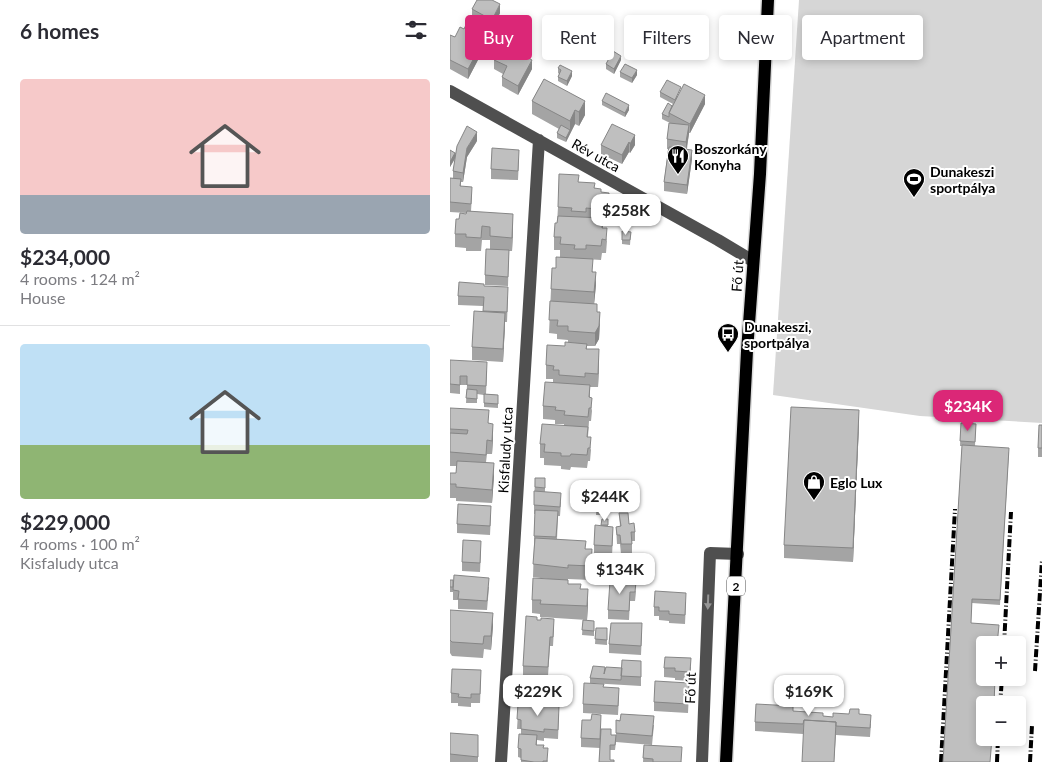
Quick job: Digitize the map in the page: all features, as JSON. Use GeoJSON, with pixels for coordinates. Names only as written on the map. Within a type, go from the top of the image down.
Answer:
{"type":"FeatureCollection","features":[{"type":"Feature","properties":{"kind":"main road","name":"Fő út"},"geometry":{"type":"LineString","coordinates":[[726,762],[738,554],[746,351],[764,109],[768,0]]}},
{"type":"Feature","properties":{"kind":"street","name":"Rév utca"},"geometry":{"type":"LineString","coordinates":[[450,91],[753,261]]}},
{"type":"Feature","properties":{"kind":"street","name":"Kisfaludy utca"},"geometry":{"type":"LineString","coordinates":[[501,762],[539,140]]}},
{"type":"Feature","properties":{"kind":"street","name":"Fő út"},"geometry":{"type":"LineString","coordinates":[[702,762],[710,553],[738,554]]}},
{"type":"Feature","properties":{"kind":"shaded area","name":"Dunakeszi sportpálya"},"geometry":{"type":"Polygon","coordinates":[[[799,0],[1042,0],[1042,423],[920,416],[773,395],[799,0]]]}},
{"type":"Feature","properties":{"kind":"building"},"geometry":{"type":"Polygon","coordinates":[[[477,0],[492,0],[500,4],[494,15],[483,15],[472,9],[477,0]]]}},
{"type":"Feature","properties":{"kind":"building"},"geometry":{"type":"Polygon","coordinates":[[[460,27],[464,29],[465,27],[465,60],[473,60],[468,69],[450,60],[450,35],[455,37],[460,27]]]}},
{"type":"Feature","properties":{"kind":"building"},"geometry":{"type":"Polygon","coordinates":[[[614,52],[621,56],[614,69],[606,64],[608,60],[614,60],[614,52]]]}},
{"type":"Feature","properties":{"kind":"building"},"geometry":{"type":"Polygon","coordinates":[[[494,60],[532,60],[518,86],[502,77],[507,66],[494,60]]]}},
{"type":"Feature","properties":{"kind":"building"},"geometry":{"type":"Polygon","coordinates":[[[625,64],[637,70],[632,78],[620,72],[625,64]]]}},
{"type":"Feature","properties":{"kind":"building"},"geometry":{"type":"Polygon","coordinates":[[[560,65],[572,71],[567,81],[558,77],[561,70],[558,68],[560,65]]]}},
{"type":"Feature","properties":{"kind":"building"},"geometry":{"type":"Polygon","coordinates":[[[544,79],[585,101],[579,112],[575,110],[570,121],[532,101],[544,79]]]}},
{"type":"Feature","properties":{"kind":"building"},"geometry":{"type":"Polygon","coordinates":[[[667,80],[681,87],[675,100],[660,92],[667,80]]]}},
{"type":"Feature","properties":{"kind":"building"},"geometry":{"type":"Polygon","coordinates":[[[684,84],[705,95],[690,124],[669,113],[684,84]]]}},
{"type":"Feature","properties":{"kind":"building"},"geometry":{"type":"Polygon","coordinates":[[[606,93],[629,105],[625,113],[602,101],[606,93]]]}},
{"type":"Feature","properties":{"kind":"building"},"geometry":{"type":"Polygon","coordinates":[[[668,103],[672,106],[669,117],[662,114],[668,103]]]}},
{"type":"Feature","properties":{"kind":"building"},"geometry":{"type":"Polygon","coordinates":[[[669,123],[689,125],[686,142],[667,139],[669,123]]]}},
{"type":"Feature","properties":{"kind":"building"},"geometry":{"type":"Polygon","coordinates":[[[612,124],[635,135],[622,155],[601,145],[612,124]]]}},
{"type":"Feature","properties":{"kind":"building"},"geometry":{"type":"Polygon","coordinates":[[[561,125],[570,130],[566,138],[557,133],[561,125]]]}},
{"type":"Feature","properties":{"kind":"building"},"geometry":{"type":"Polygon","coordinates":[[[467,126],[477,132],[467,148],[463,173],[453,171],[457,146],[467,126]]]}},
{"type":"Feature","properties":{"kind":"building","name":"Boszorkány Konyha"},"geometry":{"type":"Polygon","coordinates":[[[669,147],[692,150],[687,185],[664,182],[669,147]]]}},
{"type":"Feature","properties":{"kind":"building"},"geometry":{"type":"Polygon","coordinates":[[[492,148],[519,150],[518,171],[491,169],[492,148]]]}},
{"type":"Feature","properties":{"kind":"building"},"geometry":{"type":"Polygon","coordinates":[[[450,150],[455,153],[450,162],[450,150]]]}},
{"type":"Feature","properties":{"kind":"building"},"geometry":{"type":"Polygon","coordinates":[[[559,174],[579,175],[578,182],[595,183],[594,188],[601,189],[601,192],[609,193],[608,210],[586,208],[586,212],[571,211],[572,208],[558,207],[559,174]]]}},
{"type":"Feature","properties":{"kind":"building"},"geometry":{"type":"Polygon","coordinates":[[[450,178],[461,179],[460,186],[472,187],[471,204],[450,202],[450,178]]]}},
{"type":"Feature","properties":{"kind":"building"},"geometry":{"type":"Polygon","coordinates":[[[467,211],[513,214],[512,238],[490,236],[490,227],[482,226],[481,238],[466,237],[466,234],[455,234],[456,219],[459,219],[460,213],[466,214],[467,211]]]}},
{"type":"Feature","properties":{"kind":"building"},"geometry":{"type":"Polygon","coordinates":[[[558,216],[603,218],[602,228],[607,228],[606,240],[602,239],[601,246],[586,245],[586,249],[574,249],[575,245],[560,244],[561,237],[554,237],[555,223],[557,223],[558,216]]]}},
{"type":"Feature","properties":{"kind":"building"},"geometry":{"type":"Polygon","coordinates":[[[622,231],[631,232],[630,240],[622,240],[622,231]]]}},
{"type":"Feature","properties":{"kind":"building"},"geometry":{"type":"Polygon","coordinates":[[[486,249],[509,250],[508,277],[485,275],[486,249]]]}},
{"type":"Feature","properties":{"kind":"building"},"geometry":{"type":"Polygon","coordinates":[[[556,257],[593,259],[592,272],[596,272],[594,292],[551,289],[552,268],[556,268],[556,257]]]}},
{"type":"Feature","properties":{"kind":"building"},"geometry":{"type":"Polygon","coordinates":[[[459,282],[508,287],[507,312],[483,311],[484,297],[458,296],[459,282]]]}},
{"type":"Feature","properties":{"kind":"building"},"geometry":{"type":"Polygon","coordinates":[[[550,301],[597,304],[597,312],[600,312],[599,326],[595,333],[568,331],[568,326],[557,326],[558,320],[549,320],[550,301]]]}},
{"type":"Feature","properties":{"kind":"building"},"geometry":{"type":"Polygon","coordinates":[[[474,311],[505,313],[503,349],[472,347],[474,311]]]}},
{"type":"Feature","properties":{"kind":"building"},"geometry":{"type":"Polygon","coordinates":[[[565,342],[587,344],[586,349],[599,349],[598,374],[585,373],[585,377],[559,375],[559,370],[553,370],[554,366],[546,365],[547,345],[565,346],[565,342]]]}},
{"type":"Feature","properties":{"kind":"building"},"geometry":{"type":"Polygon","coordinates":[[[450,360],[487,362],[486,386],[467,385],[467,376],[460,376],[460,385],[450,384],[450,360]]]}},
{"type":"Feature","properties":{"kind":"building"},"geometry":{"type":"Polygon","coordinates":[[[545,382],[590,385],[589,397],[592,398],[588,417],[564,415],[565,411],[555,410],[556,407],[543,406],[545,382]]]}},
{"type":"Feature","properties":{"kind":"building"},"geometry":{"type":"Polygon","coordinates":[[[467,389],[477,390],[477,399],[466,398],[467,389]]]}},
{"type":"Feature","properties":{"kind":"building"},"geometry":{"type":"Polygon","coordinates":[[[484,394],[498,395],[498,404],[484,403],[484,394]]]}},
{"type":"Feature","properties":{"kind":"building"},"geometry":{"type":"Polygon","coordinates":[[[791,407],[859,410],[853,548],[784,545],[791,407]]]}},
{"type":"Feature","properties":{"kind":"building"},"geometry":{"type":"Polygon","coordinates":[[[450,408],[489,410],[488,423],[493,424],[492,441],[487,440],[486,455],[450,452],[450,433],[467,434],[468,430],[450,429],[450,408]]]}},
{"type":"Feature","properties":{"kind":"building"},"geometry":{"type":"Polygon","coordinates":[[[961,423],[976,424],[975,442],[960,441],[961,423]]]}},
{"type":"Feature","properties":{"kind":"building"},"geometry":{"type":"Polygon","coordinates":[[[542,424],[588,427],[587,437],[591,437],[587,455],[571,454],[570,456],[561,456],[561,453],[544,452],[545,444],[540,444],[542,424]]]}},
{"type":"Feature","properties":{"kind":"building"},"geometry":{"type":"Polygon","coordinates":[[[1039,425],[1042,425],[1042,448],[1038,448],[1039,425]]]}},
{"type":"Feature","properties":{"kind":"building"},"geometry":{"type":"Polygon","coordinates":[[[962,445],[1009,448],[1000,600],[972,599],[971,623],[999,625],[998,636],[976,636],[976,686],[995,686],[994,696],[976,696],[976,746],[991,746],[990,762],[943,762],[962,445]]]}},
{"type":"Feature","properties":{"kind":"building"},"geometry":{"type":"Polygon","coordinates":[[[457,461],[494,463],[492,490],[456,487],[456,484],[450,484],[450,473],[456,473],[457,461]]]}},
{"type":"Feature","properties":{"kind":"building"},"geometry":{"type":"Polygon","coordinates":[[[535,478],[545,478],[545,488],[535,487],[535,478]]]}},
{"type":"Feature","properties":{"kind":"building"},"geometry":{"type":"Polygon","coordinates":[[[587,484],[598,484],[597,492],[587,491],[587,484]]]}},
{"type":"Feature","properties":{"kind":"building"},"geometry":{"type":"Polygon","coordinates":[[[534,491],[561,493],[560,507],[534,505],[534,491]]]}},
{"type":"Feature","properties":{"kind":"building"},"geometry":{"type":"Polygon","coordinates":[[[597,502],[604,502],[604,511],[596,510],[597,502]]]}},
{"type":"Feature","properties":{"kind":"building"},"geometry":{"type":"Polygon","coordinates":[[[458,504],[491,506],[490,526],[457,524],[458,504]]]}},
{"type":"Feature","properties":{"kind":"building"},"geometry":{"type":"Polygon","coordinates":[[[535,510],[558,511],[556,537],[534,536],[535,510]]]}},
{"type":"Feature","properties":{"kind":"building"},"geometry":{"type":"Polygon","coordinates":[[[619,513],[628,513],[629,524],[634,523],[635,532],[631,532],[632,544],[621,544],[620,535],[617,535],[616,527],[621,526],[619,513]]]}},
{"type":"Feature","properties":{"kind":"building"},"geometry":{"type":"Polygon","coordinates":[[[602,519],[608,519],[608,525],[601,525],[602,519]]]}},
{"type":"Feature","properties":{"kind":"building"},"geometry":{"type":"Polygon","coordinates":[[[595,525],[613,527],[612,546],[594,545],[595,525]]]}},
{"type":"Feature","properties":{"kind":"building"},"geometry":{"type":"Polygon","coordinates":[[[535,538],[586,541],[585,549],[592,549],[591,566],[568,565],[568,568],[533,564],[535,538]]]}},
{"type":"Feature","properties":{"kind":"building"},"geometry":{"type":"Polygon","coordinates":[[[463,540],[481,541],[480,563],[462,562],[463,540]]]}},
{"type":"Feature","properties":{"kind":"building"},"geometry":{"type":"Polygon","coordinates":[[[619,566],[632,567],[631,582],[618,581],[619,566]]]}},
{"type":"Feature","properties":{"kind":"building"},"geometry":{"type":"Polygon","coordinates":[[[454,575],[489,578],[487,601],[458,599],[459,591],[453,590],[454,575]]]}},
{"type":"Feature","properties":{"kind":"building"},"geometry":{"type":"Polygon","coordinates":[[[533,578],[568,580],[568,584],[581,584],[580,589],[588,589],[587,606],[540,604],[541,600],[532,600],[533,578]]]}},
{"type":"Feature","properties":{"kind":"building"},"geometry":{"type":"Polygon","coordinates":[[[450,580],[453,580],[453,587],[450,587],[450,580]]]}},
{"type":"Feature","properties":{"kind":"building"},"geometry":{"type":"Polygon","coordinates":[[[610,581],[636,582],[635,592],[630,592],[629,611],[608,610],[610,581]]]}},
{"type":"Feature","properties":{"kind":"building"},"geometry":{"type":"Polygon","coordinates":[[[655,591],[686,593],[685,615],[669,614],[669,611],[659,611],[659,607],[654,607],[655,591]]]}},
{"type":"Feature","properties":{"kind":"building"},"geometry":{"type":"Polygon","coordinates":[[[450,610],[493,613],[491,636],[484,636],[483,644],[452,642],[450,640],[450,610]]]}},
{"type":"Feature","properties":{"kind":"building"},"geometry":{"type":"Polygon","coordinates":[[[526,616],[537,617],[537,620],[541,620],[541,618],[554,619],[553,637],[550,637],[548,667],[523,666],[526,616]]]}},
{"type":"Feature","properties":{"kind":"building"},"geometry":{"type":"Polygon","coordinates":[[[583,620],[594,621],[594,631],[582,630],[583,620]]]}},
{"type":"Feature","properties":{"kind":"building"},"geometry":{"type":"Polygon","coordinates":[[[611,623],[642,623],[641,646],[609,644],[611,623]]]}},
{"type":"Feature","properties":{"kind":"building"},"geometry":{"type":"Polygon","coordinates":[[[596,628],[607,628],[607,640],[595,639],[596,628]]]}},
{"type":"Feature","properties":{"kind":"building"},"geometry":{"type":"Polygon","coordinates":[[[665,657],[691,658],[690,672],[675,671],[675,668],[664,668],[665,657]]]}},
{"type":"Feature","properties":{"kind":"building"},"geometry":{"type":"Polygon","coordinates":[[[622,660],[641,661],[641,677],[621,676],[622,660]]]}},
{"type":"Feature","properties":{"kind":"building"},"geometry":{"type":"Polygon","coordinates":[[[593,666],[605,667],[604,674],[606,667],[622,668],[621,680],[590,678],[593,666]]]}},
{"type":"Feature","properties":{"kind":"building"},"geometry":{"type":"Polygon","coordinates":[[[452,669],[481,670],[480,694],[471,694],[471,698],[458,697],[459,694],[451,693],[452,669]]]}},
{"type":"Feature","properties":{"kind":"building"},"geometry":{"type":"Polygon","coordinates":[[[520,676],[550,678],[550,690],[556,691],[555,699],[519,697],[520,676]]]}},
{"type":"Feature","properties":{"kind":"building"},"geometry":{"type":"Polygon","coordinates":[[[655,681],[689,683],[688,704],[654,702],[655,681]]]}},
{"type":"Feature","properties":{"kind":"building"},"geometry":{"type":"Polygon","coordinates":[[[584,683],[604,684],[603,687],[619,688],[618,706],[583,704],[584,683]]]}},
{"type":"Feature","properties":{"kind":"building"},"geometry":{"type":"Polygon","coordinates":[[[518,704],[559,706],[558,730],[544,729],[544,732],[521,729],[521,720],[517,719],[518,704]]]}},
{"type":"Feature","properties":{"kind":"building"},"geometry":{"type":"Polygon","coordinates":[[[756,704],[793,706],[793,711],[823,713],[823,716],[833,717],[833,713],[849,714],[850,709],[859,709],[859,714],[871,715],[870,728],[836,726],[836,722],[804,720],[803,724],[755,722],[756,704]]]}},
{"type":"Feature","properties":{"kind":"building"},"geometry":{"type":"Polygon","coordinates":[[[592,714],[601,715],[600,739],[581,738],[582,720],[591,720],[592,714]]]}},
{"type":"Feature","properties":{"kind":"building"},"geometry":{"type":"Polygon","coordinates":[[[621,714],[654,716],[652,736],[616,733],[616,720],[620,721],[621,714]]]}},
{"type":"Feature","properties":{"kind":"building"},"geometry":{"type":"Polygon","coordinates":[[[804,720],[836,722],[834,762],[802,762],[804,720]]]}},
{"type":"Feature","properties":{"kind":"building"},"geometry":{"type":"Polygon","coordinates":[[[601,729],[611,729],[611,735],[616,735],[615,745],[610,745],[610,760],[614,760],[614,762],[599,762],[601,729]]]}},
{"type":"Feature","properties":{"kind":"building"},"geometry":{"type":"Polygon","coordinates":[[[450,733],[478,735],[478,757],[450,754],[450,733]]]}},
{"type":"Feature","properties":{"kind":"building"},"geometry":{"type":"Polygon","coordinates":[[[519,734],[537,735],[536,745],[544,745],[543,748],[548,748],[547,761],[521,760],[521,749],[518,748],[519,734]]]}},
{"type":"Feature","properties":{"kind":"building"},"geometry":{"type":"Polygon","coordinates":[[[644,745],[682,747],[681,762],[653,762],[653,759],[643,758],[644,745]]]}},
{"type":"Feature","properties":{"kind":"railway"},"geometry":{"type":"LineString","coordinates":[[941,762],[955,509]]}},
{"type":"Feature","properties":{"kind":"railway"},"geometry":{"type":"LineString","coordinates":[[1004,636],[1011,512]]}},
{"type":"Feature","properties":{"kind":"railway"},"geometry":{"type":"LineString","coordinates":[[1035,671],[1042,560]]}},
{"type":"Feature","properties":{"kind":"railway"},"geometry":{"type":"LineString","coordinates":[[1001,686],[1001,696]]}},
{"type":"Feature","properties":{"kind":"railway"},"geometry":{"type":"LineString","coordinates":[[1030,762],[1032,725]]}},
{"type":"Feature","properties":{"kind":"railway"},"geometry":{"type":"LineString","coordinates":[[997,762],[998,746]]}},
{"type":"Feature","properties":{"kind":"place","name":"Boszorkány Konyha"},"geometry":{"type":"Point","coordinates":[678,175]}},
{"type":"Feature","properties":{"kind":"place","name":"Dunakeszi sportpálya"},"geometry":{"type":"Point","coordinates":[914,198]}},
{"type":"Feature","properties":{"kind":"place","name":"Dunakeszi, sportpálya"},"geometry":{"type":"Point","coordinates":[728,353]}},
{"type":"Feature","properties":{"kind":"place","name":"Eglo Lux"},"geometry":{"type":"Point","coordinates":[814,501]}}]}
